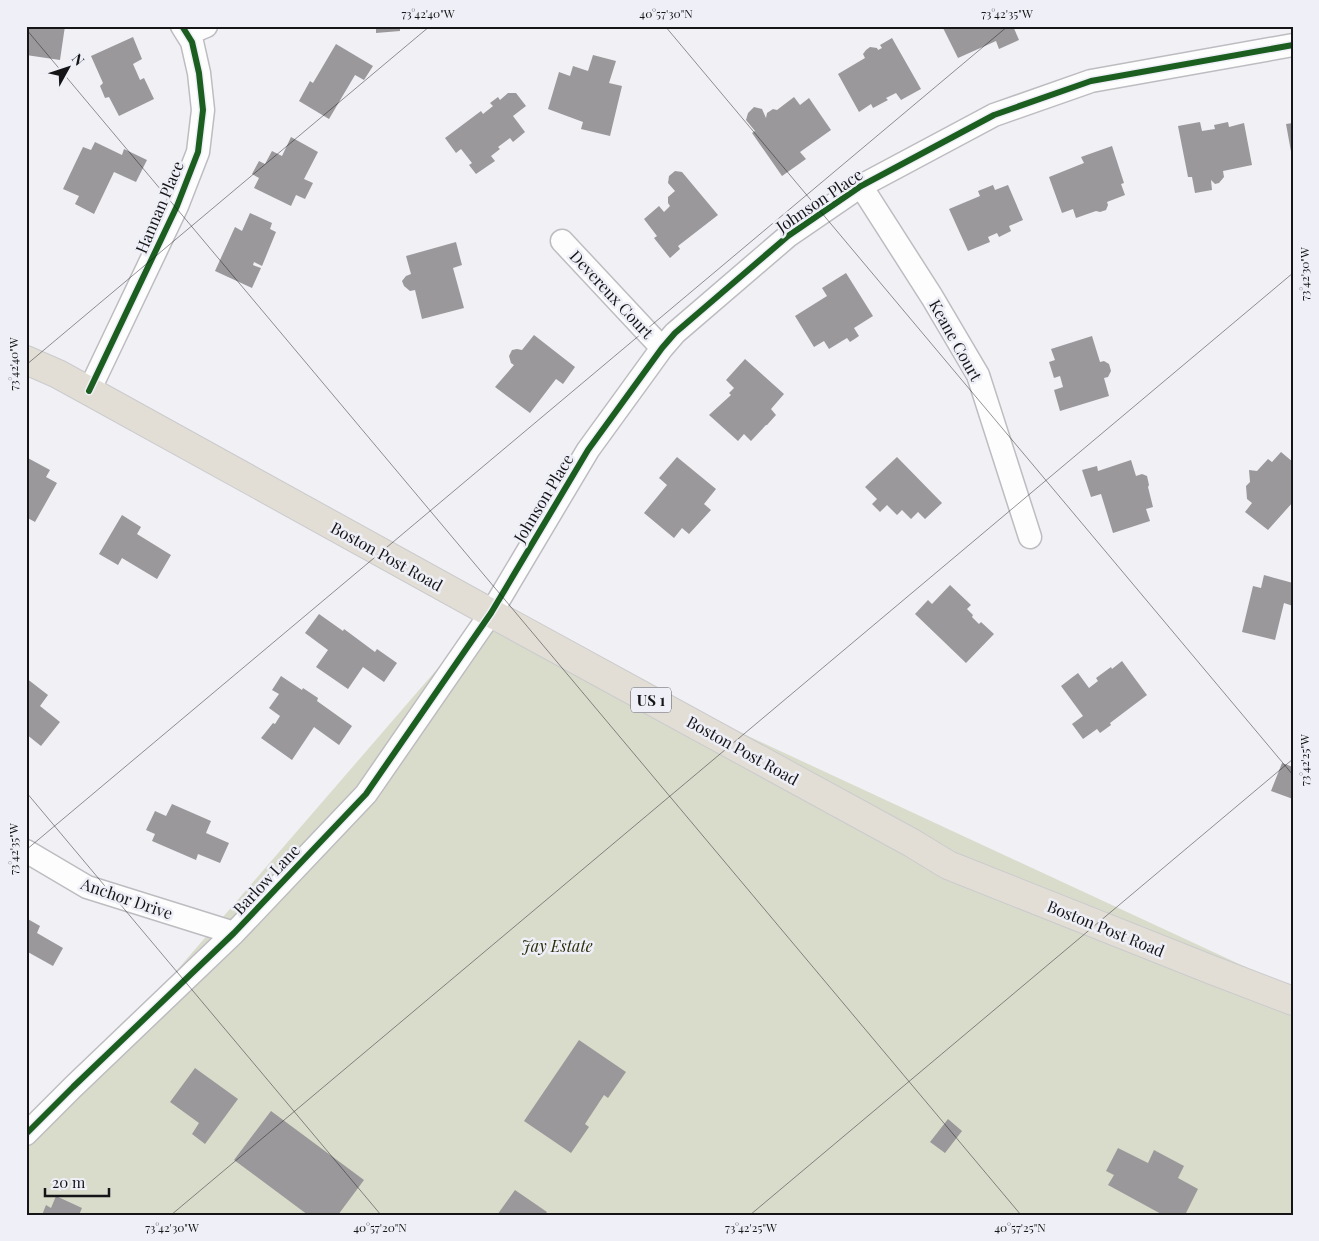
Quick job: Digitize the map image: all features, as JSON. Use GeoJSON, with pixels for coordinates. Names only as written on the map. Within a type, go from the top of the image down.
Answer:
{"type":"FeatureCollection","features":[{"type":"Feature","properties":{"kind":"main road","name":"Boston Post Road"},"geometry":{"type":"LineString","coordinates":[[26,360],[58,374],[912,843],[948,865],[1293,1001]]}},
{"type":"Feature","properties":{"kind":"street","name":"Hannan Place"},"geometry":{"type":"LineString","coordinates":[[89,391],[177,206],[198,152],[203,110],[199,73],[192,42],[192,29]]}},
{"type":"Feature","properties":{"kind":"street","name":"Johnson Place"},"geometry":{"type":"LineString","coordinates":[[491,613],[588,450],[662,348],[675,333],[788,236],[861,186],[994,115],[1091,81],[1293,44]]}},
{"type":"Feature","properties":{"kind":"street","name":"Keane Court"},"geometry":{"type":"LineString","coordinates":[[861,186],[978,375],[1030,537]]}},
{"type":"Feature","properties":{"kind":"street","name":"Devereux Court"},"geometry":{"type":"LineString","coordinates":[[562,240],[662,348]]}},
{"type":"Feature","properties":{"kind":"street","name":"Barlow Lane"},"geometry":{"type":"LineString","coordinates":[[26,1134],[234,934],[366,794],[491,613]]}},
{"type":"Feature","properties":{"kind":"street","name":"Anchor Drive"},"geometry":{"type":"LineString","coordinates":[[26,851],[87,887],[234,934]]}},
{"type":"Feature","properties":{"kind":"green space","name":"Jay Estate"},"geometry":{"type":"Polygon","coordinates":[[[502,594],[491,613],[543,641],[1293,989],[1293,1215],[26,1215],[26,1145],[502,594]]]}},
{"type":"Feature","properties":{"kind":"building"},"geometry":{"type":"Polygon","coordinates":[[[26,26],[65,26],[60,60],[26,55],[26,26]]]}},
{"type":"Feature","properties":{"kind":"building"},"geometry":{"type":"Polygon","coordinates":[[[376,26],[400,26],[400,31],[376,33],[376,26]]]}},
{"type":"Feature","properties":{"kind":"building"},"geometry":{"type":"Polygon","coordinates":[[[942,26],[1013,26],[1019,40],[999,49],[996,41],[958,58],[942,26]]]}},
{"type":"Feature","properties":{"kind":"building"},"geometry":{"type":"Polygon","coordinates":[[[133,37],[142,59],[133,64],[140,80],[144,78],[154,99],[119,116],[109,97],[105,98],[100,86],[103,83],[91,56],[133,37]]]}},
{"type":"Feature","properties":{"kind":"building"},"geometry":{"type":"Polygon","coordinates":[[[892,38],[921,89],[901,100],[896,93],[873,108],[871,104],[859,112],[838,74],[865,58],[863,54],[870,47],[877,48],[878,50],[882,48],[880,45],[892,38]]]}},
{"type":"Feature","properties":{"kind":"building"},"geometry":{"type":"Polygon","coordinates":[[[336,44],[373,66],[364,80],[355,75],[329,119],[299,101],[310,81],[313,83],[336,44]]]}},
{"type":"Feature","properties":{"kind":"building"},"geometry":{"type":"Polygon","coordinates":[[[593,55],[616,61],[609,83],[622,86],[610,136],[581,129],[583,122],[548,109],[559,72],[570,76],[573,66],[588,71],[593,55]]]}},
{"type":"Feature","properties":{"kind":"building"},"geometry":{"type":"Polygon","coordinates":[[[508,93],[516,93],[526,106],[513,116],[525,132],[513,142],[510,138],[498,147],[500,149],[491,156],[495,161],[476,174],[469,165],[472,163],[461,149],[456,153],[445,138],[481,111],[483,114],[493,106],[490,103],[498,97],[500,100],[508,93]]]}},
{"type":"Feature","properties":{"kind":"building"},"geometry":{"type":"Polygon","coordinates":[[[794,97],[800,105],[809,98],[831,130],[800,152],[806,159],[782,176],[752,133],[755,131],[746,120],[748,113],[754,107],[762,109],[766,118],[767,113],[773,109],[777,110],[794,97]]]}},
{"type":"Feature","properties":{"kind":"building"},"geometry":{"type":"Polygon","coordinates":[[[1200,122],[1202,131],[1215,129],[1214,125],[1228,122],[1229,127],[1244,123],[1252,165],[1223,171],[1224,177],[1219,183],[1215,184],[1211,180],[1212,190],[1195,193],[1192,177],[1188,177],[1178,126],[1200,122]]]}},
{"type":"Feature","properties":{"kind":"building"},"geometry":{"type":"Polygon","coordinates":[[[1293,123],[1293,157],[1292,157],[1286,124],[1293,123]]]}},
{"type":"Feature","properties":{"kind":"building"},"geometry":{"type":"Polygon","coordinates":[[[291,137],[318,152],[304,179],[313,183],[305,199],[296,195],[291,206],[254,188],[259,178],[252,174],[259,161],[265,164],[272,151],[282,156],[291,137]]]}},
{"type":"Feature","properties":{"kind":"building"},"geometry":{"type":"Polygon","coordinates":[[[95,142],[122,155],[124,149],[147,160],[136,182],[114,172],[94,214],[75,204],[79,196],[63,189],[83,147],[91,150],[95,142]]]}},
{"type":"Feature","properties":{"kind":"building"},"geometry":{"type":"Polygon","coordinates":[[[1112,146],[1124,183],[1121,184],[1125,195],[1107,202],[1106,210],[1100,212],[1096,211],[1076,218],[1073,209],[1062,213],[1049,177],[1084,163],[1081,157],[1112,146]]]}},
{"type":"Feature","properties":{"kind":"building"},"geometry":{"type":"Polygon","coordinates":[[[675,171],[682,172],[718,215],[678,246],[680,249],[670,258],[654,238],[657,236],[644,219],[659,206],[664,212],[670,206],[668,197],[675,191],[668,183],[669,176],[675,171]]]}},
{"type":"Feature","properties":{"kind":"building"},"geometry":{"type":"Polygon","coordinates":[[[993,185],[995,190],[1008,185],[1023,220],[1009,226],[1011,231],[999,237],[997,233],[988,237],[990,242],[968,251],[949,209],[980,196],[978,191],[993,185]]]}},
{"type":"Feature","properties":{"kind":"building"},"geometry":{"type":"Polygon","coordinates":[[[250,213],[272,223],[270,229],[276,232],[262,266],[254,262],[253,265],[261,268],[252,288],[215,271],[235,227],[242,231],[250,213]]]}},
{"type":"Feature","properties":{"kind":"building"},"geometry":{"type":"Polygon","coordinates":[[[456,242],[462,265],[453,268],[464,308],[422,319],[415,290],[410,291],[404,286],[402,281],[411,274],[406,256],[456,242]]]}},
{"type":"Feature","properties":{"kind":"building"},"geometry":{"type":"Polygon","coordinates":[[[846,273],[873,316],[854,328],[859,336],[850,342],[847,338],[829,349],[824,341],[814,347],[795,316],[827,296],[822,288],[846,273]]]}},
{"type":"Feature","properties":{"kind":"building"},"geometry":{"type":"Polygon","coordinates":[[[534,335],[575,367],[563,384],[556,379],[530,413],[495,387],[514,365],[511,363],[509,356],[512,350],[522,350],[534,335]]]}},
{"type":"Feature","properties":{"kind":"building"},"geometry":{"type":"Polygon","coordinates":[[[1092,336],[1100,362],[1104,361],[1109,364],[1111,371],[1108,377],[1104,378],[1109,396],[1060,411],[1054,390],[1063,387],[1060,376],[1054,378],[1049,362],[1055,360],[1051,349],[1092,336]]]}},
{"type":"Feature","properties":{"kind":"building"},"geometry":{"type":"Polygon","coordinates":[[[745,359],[784,394],[771,409],[776,415],[767,425],[751,441],[744,434],[738,441],[709,415],[731,395],[729,393],[734,388],[726,380],[745,359]]]}},
{"type":"Feature","properties":{"kind":"building"},"geometry":{"type":"Polygon","coordinates":[[[1281,452],[1293,462],[1293,502],[1268,530],[1245,512],[1252,503],[1247,499],[1246,486],[1250,482],[1249,470],[1257,471],[1268,459],[1272,462],[1281,452]]]}},
{"type":"Feature","properties":{"kind":"building"},"geometry":{"type":"Polygon","coordinates":[[[26,457],[50,470],[46,477],[57,483],[35,522],[26,517],[26,457]]]}},
{"type":"Feature","properties":{"kind":"building"},"geometry":{"type":"Polygon","coordinates":[[[677,457],[716,489],[704,504],[711,510],[689,534],[682,528],[674,538],[644,513],[667,485],[659,478],[677,457]]]}},
{"type":"Feature","properties":{"kind":"building"},"geometry":{"type":"Polygon","coordinates":[[[897,457],[942,503],[925,519],[918,512],[911,519],[902,510],[897,515],[887,505],[880,512],[872,504],[877,499],[865,487],[897,457]]]}},
{"type":"Feature","properties":{"kind":"building"},"geometry":{"type":"Polygon","coordinates":[[[1131,460],[1136,476],[1142,474],[1147,476],[1153,507],[1146,509],[1150,521],[1113,533],[1101,494],[1091,497],[1082,470],[1097,466],[1098,471],[1131,460]]]}},
{"type":"Feature","properties":{"kind":"building"},"geometry":{"type":"Polygon","coordinates":[[[122,515],[141,527],[137,534],[171,555],[157,579],[122,558],[118,565],[99,554],[122,515]]]}},
{"type":"Feature","properties":{"kind":"building"},"geometry":{"type":"Polygon","coordinates":[[[1264,575],[1293,583],[1293,606],[1284,603],[1275,640],[1242,632],[1253,586],[1261,588],[1264,575]]]}},
{"type":"Feature","properties":{"kind":"building"},"geometry":{"type":"Polygon","coordinates":[[[950,585],[971,605],[967,609],[973,615],[972,617],[979,624],[981,622],[994,634],[966,663],[915,614],[928,600],[932,604],[950,585]]]}},
{"type":"Feature","properties":{"kind":"building"},"geometry":{"type":"Polygon","coordinates":[[[319,614],[343,631],[344,629],[375,652],[377,649],[397,663],[384,682],[363,667],[348,689],[316,667],[328,650],[305,633],[319,614]]]}},
{"type":"Feature","properties":{"kind":"building"},"geometry":{"type":"Polygon","coordinates":[[[1122,661],[1147,695],[1100,733],[1097,729],[1083,739],[1072,724],[1083,716],[1061,686],[1078,673],[1089,688],[1098,681],[1096,678],[1122,661]]]}},
{"type":"Feature","properties":{"kind":"building"},"geometry":{"type":"Polygon","coordinates":[[[281,676],[318,698],[317,701],[352,726],[339,745],[314,727],[292,760],[261,738],[280,716],[269,708],[279,694],[272,690],[281,676]]]}},
{"type":"Feature","properties":{"kind":"building"},"geometry":{"type":"Polygon","coordinates":[[[26,678],[48,695],[40,706],[60,722],[41,746],[26,734],[26,678]]]}},
{"type":"Feature","properties":{"kind":"building"},"geometry":{"type":"Polygon","coordinates":[[[1282,763],[1293,767],[1293,799],[1271,791],[1282,763]]]}},
{"type":"Feature","properties":{"kind":"building"},"geometry":{"type":"Polygon","coordinates":[[[172,804],[211,821],[206,833],[229,843],[220,863],[198,854],[196,860],[152,841],[155,834],[146,830],[155,811],[166,816],[172,804]]]}},
{"type":"Feature","properties":{"kind":"building"},"geometry":{"type":"Polygon","coordinates":[[[26,918],[40,926],[37,933],[63,948],[53,966],[26,951],[26,918]]]}},
{"type":"Feature","properties":{"kind":"building"},"geometry":{"type":"Polygon","coordinates":[[[579,1040],[626,1072],[608,1098],[604,1095],[585,1124],[589,1127],[571,1153],[524,1121],[579,1040]]]}},
{"type":"Feature","properties":{"kind":"building"},"geometry":{"type":"Polygon","coordinates":[[[195,1068],[238,1099],[205,1144],[192,1134],[199,1123],[170,1102],[195,1068]]]}},
{"type":"Feature","properties":{"kind":"building"},"geometry":{"type":"Polygon","coordinates":[[[271,1111],[364,1180],[338,1215],[308,1215],[234,1160],[271,1111]]]}},
{"type":"Feature","properties":{"kind":"building"},"geometry":{"type":"Polygon","coordinates":[[[948,1119],[962,1131],[945,1153],[930,1142],[948,1119]]]}},
{"type":"Feature","properties":{"kind":"building"},"geometry":{"type":"Polygon","coordinates":[[[1118,1148],[1148,1163],[1154,1150],[1184,1166],[1178,1178],[1198,1189],[1185,1215],[1163,1215],[1108,1185],[1114,1175],[1106,1171],[1118,1148]]]}},
{"type":"Feature","properties":{"kind":"building"},"geometry":{"type":"Polygon","coordinates":[[[515,1190],[547,1212],[545,1215],[497,1215],[515,1190]]]}},
{"type":"Feature","properties":{"kind":"building"},"geometry":{"type":"Polygon","coordinates":[[[56,1196],[82,1208],[79,1215],[42,1215],[46,1205],[51,1208],[56,1196]]]}},
{"type":"Feature","properties":{"kind":"cycle path"},"geometry":{"type":"LineString","coordinates":[[89,391],[177,206],[198,152],[203,110],[199,73],[192,42],[182,26]]}},
{"type":"Feature","properties":{"kind":"cycle path"},"geometry":{"type":"LineString","coordinates":[[26,1134],[234,933],[366,794],[491,613],[588,450],[675,333],[788,236],[861,186],[994,115],[1091,81],[1293,45]]}}]}
